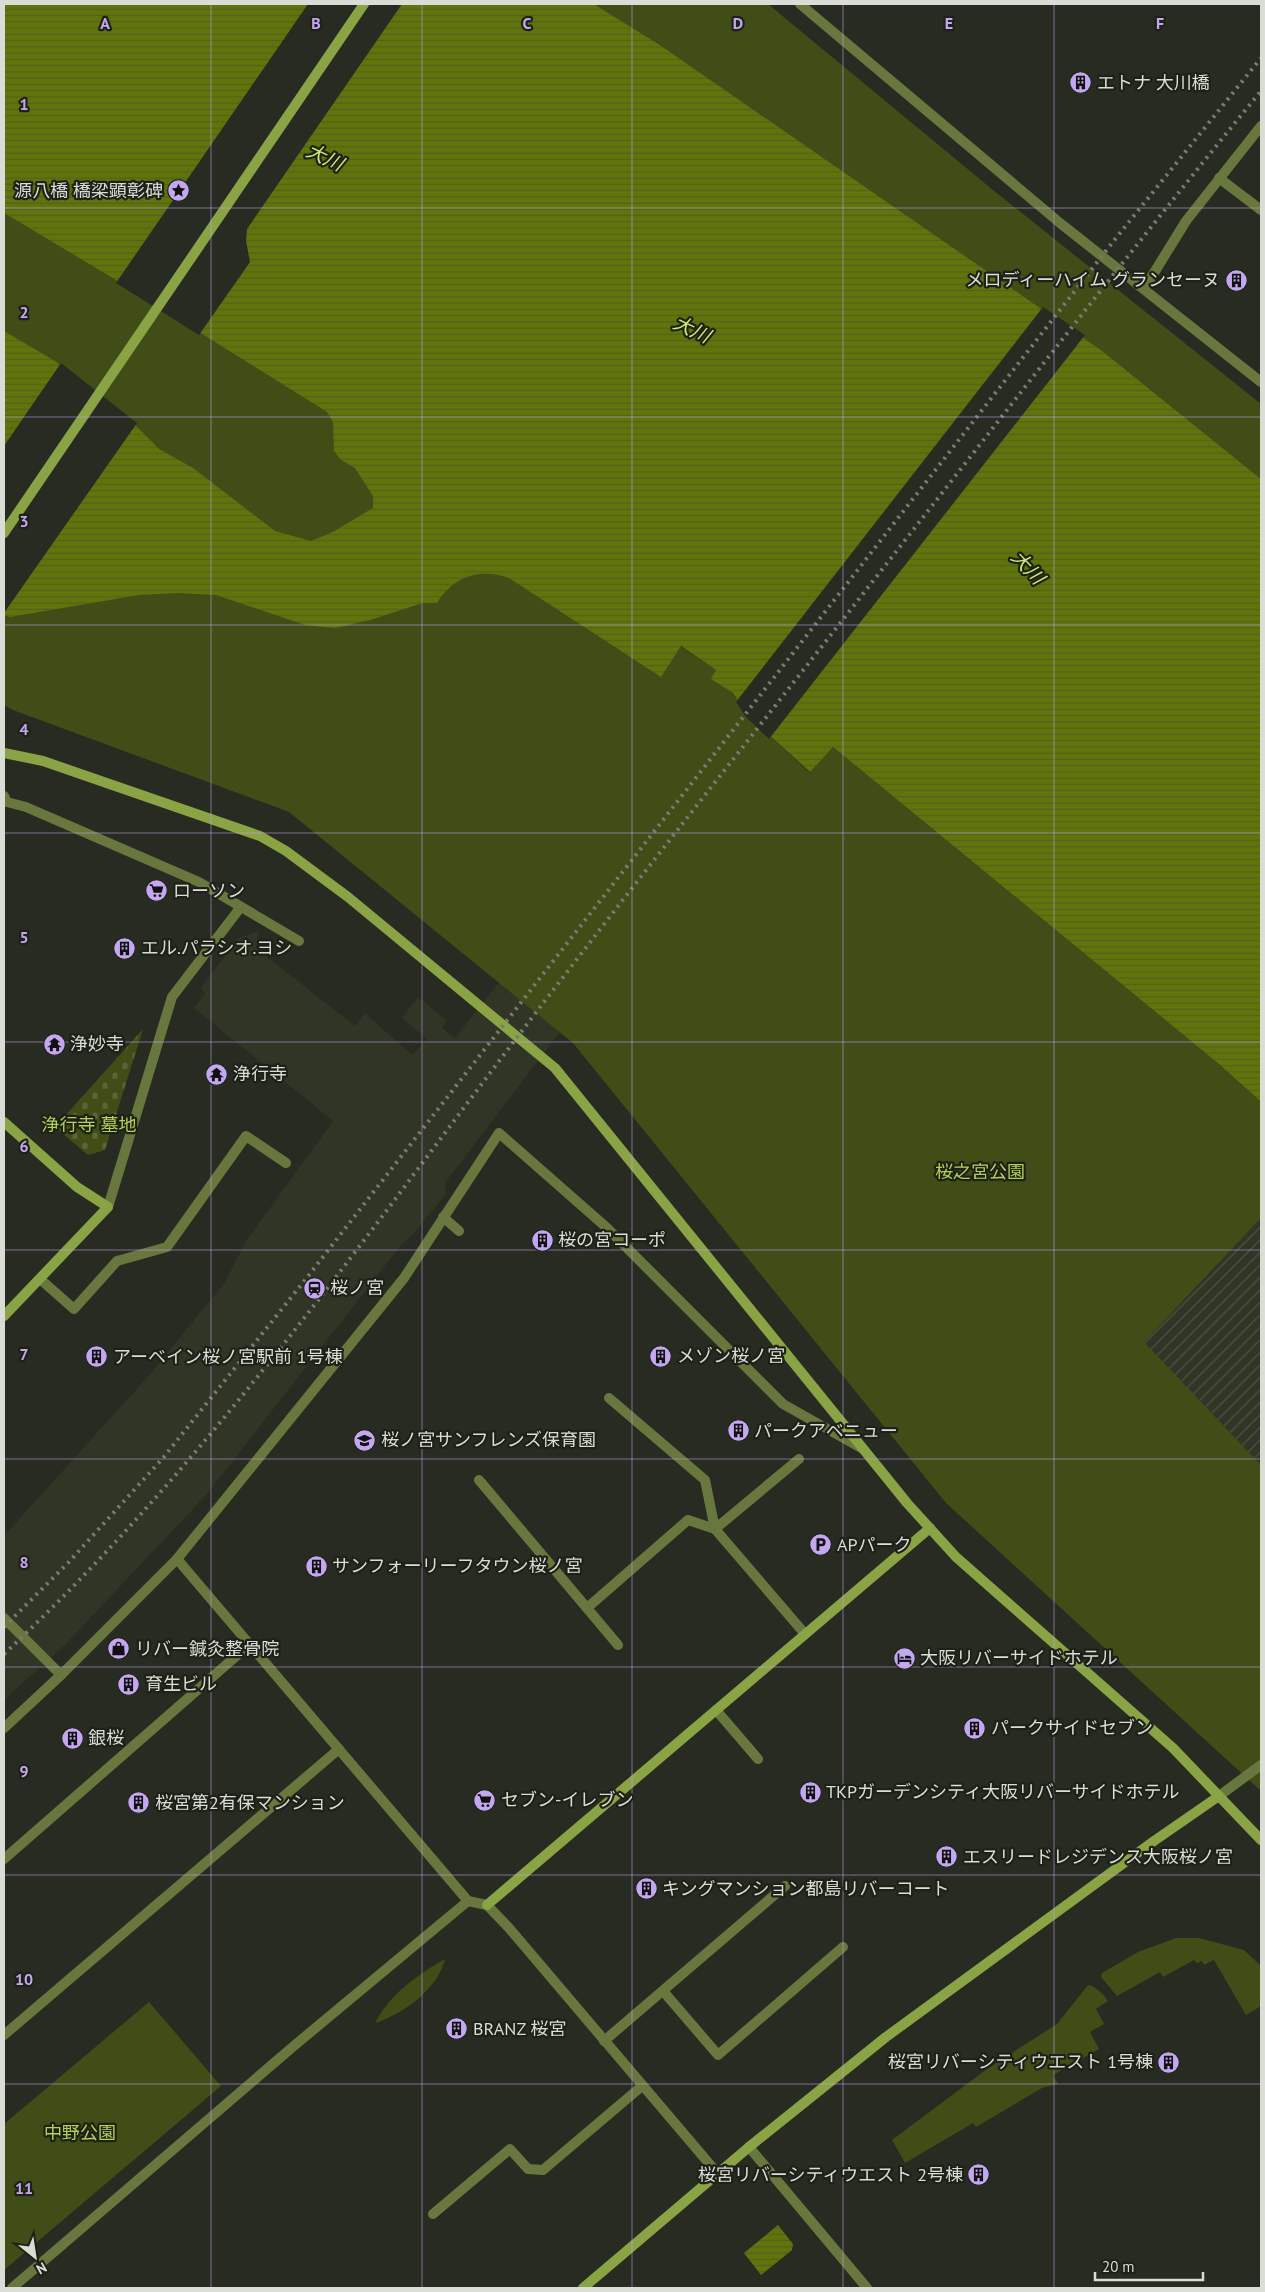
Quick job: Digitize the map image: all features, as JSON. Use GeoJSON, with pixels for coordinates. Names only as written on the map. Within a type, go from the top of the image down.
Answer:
{"type":"FeatureCollection","features":[{"type":"Feature","properties":{"kind":"street"},"geometry":{"type":"LineString","coordinates":[[4,533],[364,4]]}},
{"type":"Feature","properties":{"kind":"street"},"geometry":{"type":"LineString","coordinates":[[800,4],[1060,223],[1261,382]]}},
{"type":"Feature","properties":{"kind":"street"},"geometry":{"type":"LineString","coordinates":[[1144,289],[1186,221],[1261,126]]}},
{"type":"Feature","properties":{"kind":"street"},"geometry":{"type":"LineString","coordinates":[[1219,178],[1261,210]]}},
{"type":"Feature","properties":{"kind":"street"},"geometry":{"type":"LineString","coordinates":[[4,754],[43,761],[260,836],[286,851],[348,897],[555,1068],[866,1451],[956,1557],[1173,1748],[1261,1840]]}},
{"type":"Feature","properties":{"kind":"street"},"geometry":{"type":"LineString","coordinates":[[4,796],[7,802],[26,808],[199,882],[240,908],[299,941]]}},
{"type":"Feature","properties":{"kind":"street"},"geometry":{"type":"LineString","coordinates":[[4,1316],[108,1207],[172,997],[240,908]]}},
{"type":"Feature","properties":{"kind":"street"},"geometry":{"type":"LineString","coordinates":[[4,1122],[77,1187],[108,1207]]}},
{"type":"Feature","properties":{"kind":"street"},"geometry":{"type":"LineString","coordinates":[[4,1728],[61,1675],[177,1559],[404,1278],[499,1133],[606,1227],[784,1404],[866,1451]]}},
{"type":"Feature","properties":{"kind":"street"},"geometry":{"type":"LineString","coordinates":[[40,1279],[74,1309],[117,1261],[167,1247],[246,1136],[286,1162]]}},
{"type":"Feature","properties":{"kind":"street"},"geometry":{"type":"LineString","coordinates":[[443,1217],[459,1230]]}},
{"type":"Feature","properties":{"kind":"street"},"geometry":{"type":"LineString","coordinates":[[609,1398],[705,1480],[715,1529],[805,1634]]}},
{"type":"Feature","properties":{"kind":"street"},"geometry":{"type":"LineString","coordinates":[[715,1529],[798,1459]]}},
{"type":"Feature","properties":{"kind":"street"},"geometry":{"type":"LineString","coordinates":[[479,1480],[618,1645]]}},
{"type":"Feature","properties":{"kind":"street"},"geometry":{"type":"LineString","coordinates":[[587,1608],[688,1520],[715,1529]]}},
{"type":"Feature","properties":{"kind":"street"},"geometry":{"type":"LineString","coordinates":[[487,1905],[930,1528]]}},
{"type":"Feature","properties":{"kind":"street"},"geometry":{"type":"LineString","coordinates":[[177,1559],[468,1900],[487,1905],[718,2174]]}},
{"type":"Feature","properties":{"kind":"street"},"geometry":{"type":"LineString","coordinates":[[4,1618],[61,1675]]}},
{"type":"Feature","properties":{"kind":"street"},"geometry":{"type":"LineString","coordinates":[[4,1860],[250,1644]]}},
{"type":"Feature","properties":{"kind":"street"},"geometry":{"type":"LineString","coordinates":[[716,1710],[758,1759]]}},
{"type":"Feature","properties":{"kind":"street"},"geometry":{"type":"LineString","coordinates":[[4,2035],[339,1749]]}},
{"type":"Feature","properties":{"kind":"street"},"geometry":{"type":"LineString","coordinates":[[583,2288],[749,2147],[886,2036],[1261,1765]]}},
{"type":"Feature","properties":{"kind":"street"},"geometry":{"type":"LineString","coordinates":[[604,2041],[785,1886]]}},
{"type":"Feature","properties":{"kind":"street"},"geometry":{"type":"LineString","coordinates":[[12,2288],[295,2045],[468,1900]]}},
{"type":"Feature","properties":{"kind":"street"},"geometry":{"type":"LineString","coordinates":[[663,1991],[718,2055],[843,1947]]}},
{"type":"Feature","properties":{"kind":"street"},"geometry":{"type":"LineString","coordinates":[[434,2214],[510,2149],[528,2169],[543,2170],[642,2086]]}},
{"type":"Feature","properties":{"kind":"street"},"geometry":{"type":"LineString","coordinates":[[749,2147],[868,2288]]}},
{"type":"Feature","properties":{"kind":"shaded area"},"geometry":{"type":"Polygon","coordinates":[[[259,931],[256,948],[262,953],[355,1026],[365,1013],[412,1055],[427,1039],[402,1018],[418,997],[447,1021],[442,1028],[455,1038],[508,971],[570,1019],[445,1183],[446,1194],[415,1232],[402,1244],[207,1494],[65,1645],[4,1700],[4,1536],[151,1373],[225,1282],[246,1241],[333,1121],[194,1008],[205,994],[201,988],[237,939],[259,931]]]}},
{"type":"Feature","properties":{"kind":"shaded area"},"geometry":{"type":"Polygon","coordinates":[[[1261,1218],[1261,1465],[1143,1342],[1261,1218]]]}},
{"type":"Feature","properties":{"kind":"green space"},"geometry":{"type":"Polygon","coordinates":[[[594,4],[768,4],[993,190],[1261,404],[1261,479],[1101,350],[660,45],[594,4]]]}},
{"type":"Feature","properties":{"kind":"green space","name":"桜之宮公園"},"geometry":{"type":"Polygon","coordinates":[[[4,213],[114,279],[327,412],[716,670],[712,679],[733,693],[747,715],[809,772],[833,747],[1220,1065],[1261,1102],[1261,1218],[1144,1342],[1261,1465],[1261,1791],[946,1503],[573,1043],[289,812],[13,710],[4,705],[4,213]]]}},
{"type":"Feature","properties":{"kind":"green space","name":"浄行寺 墓地"},"geometry":{"type":"Polygon","coordinates":[[[143,1029],[105,1150],[88,1155],[55,1127],[143,1029]]]}},
{"type":"Feature","properties":{"kind":"green space"},"geometry":{"type":"Polygon","coordinates":[[[1176,1938],[1199,1938],[1244,1950],[1261,1966],[1261,2006],[1246,2015],[1214,1960],[1204,1965],[1202,1961],[1197,1963],[1194,1960],[1163,1977],[1160,1972],[1117,1996],[1101,1977],[1102,1973],[1138,1952],[1176,1938]]]}},
{"type":"Feature","properties":{"kind":"green space"},"geometry":{"type":"Polygon","coordinates":[[[445,1959],[435,1980],[418,1999],[408,2007],[375,2023],[396,1994],[424,1972],[445,1959]]]}},
{"type":"Feature","properties":{"kind":"green space"},"geometry":{"type":"Polygon","coordinates":[[[1088,1985],[1097,1989],[1108,2001],[1096,2009],[1104,2024],[1090,2032],[1099,2049],[1053,2075],[1058,2084],[1042,2088],[976,2127],[973,2123],[905,2163],[892,2140],[987,2069],[1057,2024],[1088,1985]]]}},
{"type":"Feature","properties":{"kind":"green space","name":"中野公園"},"geometry":{"type":"Polygon","coordinates":[[[149,2002],[221,2086],[4,2270],[4,2124],[149,2002]]]}},
{"type":"Feature","properties":{"kind":"water","name":"大川"},"geometry":{"type":"Polygon","coordinates":[[[4,4],[594,4],[660,45],[1101,350],[1261,479],[1261,1102],[1220,1065],[833,747],[810,772],[747,715],[733,693],[711,679],[716,670],[681,646],[661,677],[509,578],[498,575],[478,574],[451,586],[437,603],[423,603],[370,620],[335,628],[305,625],[216,595],[178,593],[139,595],[10,617],[4,615],[4,331],[55,361],[127,417],[159,449],[193,468],[275,531],[311,541],[333,532],[373,508],[373,496],[355,468],[341,460],[334,451],[333,422],[327,412],[114,279],[4,213],[4,4]]]}},
{"type":"Feature","properties":{"kind":"water"},"geometry":{"type":"Polygon","coordinates":[[[778,2225],[793,2244],[792,2250],[761,2275],[744,2253],[778,2225]]]}},
{"type":"Feature","properties":{"kind":"pier"},"geometry":{"type":"Polygon","coordinates":[[[308,4],[402,4],[247,229],[246,241],[250,262],[199,335],[116,283],[308,4]]]}},
{"type":"Feature","properties":{"kind":"pier"},"geometry":{"type":"Polygon","coordinates":[[[1043,307],[1085,335],[769,739],[746,717],[736,702],[1043,307]]]}},
{"type":"Feature","properties":{"kind":"pier"},"geometry":{"type":"Polygon","coordinates":[[[61,363],[137,423],[4,613],[4,446],[61,363]]]}},
{"type":"Feature","properties":{"kind":"railway"},"geometry":{"type":"LineString","coordinates":[[4,1627],[68,1563],[163,1458],[305,1280],[1116,238],[1261,58]]}},
{"type":"Feature","properties":{"kind":"railway"},"geometry":{"type":"LineString","coordinates":[[4,1654],[80,1580],[152,1502],[287,1340],[544,1002],[1114,274],[1261,91]]}},
{"type":"Feature","properties":{"kind":"place","name":"エトナ 大川橋"},"geometry":{"type":"Point","coordinates":[1081,83]}},
{"type":"Feature","properties":{"kind":"place","name":"源八橋 橋梁顕彰碑"},"geometry":{"type":"Point","coordinates":[179,191]}},
{"type":"Feature","properties":{"kind":"place","name":"メロディーハイム グランセーヌ"},"geometry":{"type":"Point","coordinates":[1236,280]}},
{"type":"Feature","properties":{"kind":"place","name":"ローソン"},"geometry":{"type":"Point","coordinates":[157,891]}},
{"type":"Feature","properties":{"kind":"place","name":"エル.パラシオ.ヨシ"},"geometry":{"type":"Point","coordinates":[125,948]}},
{"type":"Feature","properties":{"kind":"place","name":"浄妙寺"},"geometry":{"type":"Point","coordinates":[54,1044]}},
{"type":"Feature","properties":{"kind":"place","name":"浄行寺"},"geometry":{"type":"Point","coordinates":[217,1074]}},
{"type":"Feature","properties":{"kind":"place","name":"桜の宮コーポ"},"geometry":{"type":"Point","coordinates":[542,1240]}},
{"type":"Feature","properties":{"kind":"place","name":"桜ノ宮"},"geometry":{"type":"Point","coordinates":[314,1288]}},
{"type":"Feature","properties":{"kind":"place","name":"メゾン桜ノ宮"},"geometry":{"type":"Point","coordinates":[661,1356]}},
{"type":"Feature","properties":{"kind":"place","name":"アーベイン桜ノ宮駅前 1号棟"},"geometry":{"type":"Point","coordinates":[97,1357]}},
{"type":"Feature","properties":{"kind":"place","name":"パークアベニュー"},"geometry":{"type":"Point","coordinates":[738,1431]}},
{"type":"Feature","properties":{"kind":"place","name":"桜ノ宮サンフレンズ保育園"},"geometry":{"type":"Point","coordinates":[365,1440]}},
{"type":"Feature","properties":{"kind":"place","name":"APパーク"},"geometry":{"type":"Point","coordinates":[821,1545]}},
{"type":"Feature","properties":{"kind":"place","name":"サンフォーリーフタウン桜ノ宮"},"geometry":{"type":"Point","coordinates":[316,1566]}},
{"type":"Feature","properties":{"kind":"place","name":"リバー鍼灸整骨院"},"geometry":{"type":"Point","coordinates":[119,1649]}},
{"type":"Feature","properties":{"kind":"place","name":"大阪リバーサイドホテル"},"geometry":{"type":"Point","coordinates":[904,1658]}},
{"type":"Feature","properties":{"kind":"place","name":"育生ビル"},"geometry":{"type":"Point","coordinates":[129,1684]}},
{"type":"Feature","properties":{"kind":"place","name":"パークサイドセブン"},"geometry":{"type":"Point","coordinates":[975,1728]}},
{"type":"Feature","properties":{"kind":"place","name":"銀桜"},"geometry":{"type":"Point","coordinates":[72,1738]}},
{"type":"Feature","properties":{"kind":"place","name":"TKPガーデンシティ大阪リバーサイドホテル"},"geometry":{"type":"Point","coordinates":[810,1792]}},
{"type":"Feature","properties":{"kind":"place","name":"セブン-イレブン"},"geometry":{"type":"Point","coordinates":[485,1800]}},
{"type":"Feature","properties":{"kind":"place","name":"桜宮第2有保マンション"},"geometry":{"type":"Point","coordinates":[139,1803]}},
{"type":"Feature","properties":{"kind":"place","name":"エスリードレジデンス大阪桜ノ宮"},"geometry":{"type":"Point","coordinates":[947,1857]}},
{"type":"Feature","properties":{"kind":"place","name":"キングマンション都島リバーコート"},"geometry":{"type":"Point","coordinates":[646,1889]}},
{"type":"Feature","properties":{"kind":"place","name":"BRANZ 桜宮"},"geometry":{"type":"Point","coordinates":[457,2029]}},
{"type":"Feature","properties":{"kind":"place","name":"桜宮リバーシティウエスト 1号棟"},"geometry":{"type":"Point","coordinates":[1169,2062]}},
{"type":"Feature","properties":{"kind":"place","name":"桜宮リバーシティウエスト 2号棟"},"geometry":{"type":"Point","coordinates":[979,2175]}}]}
